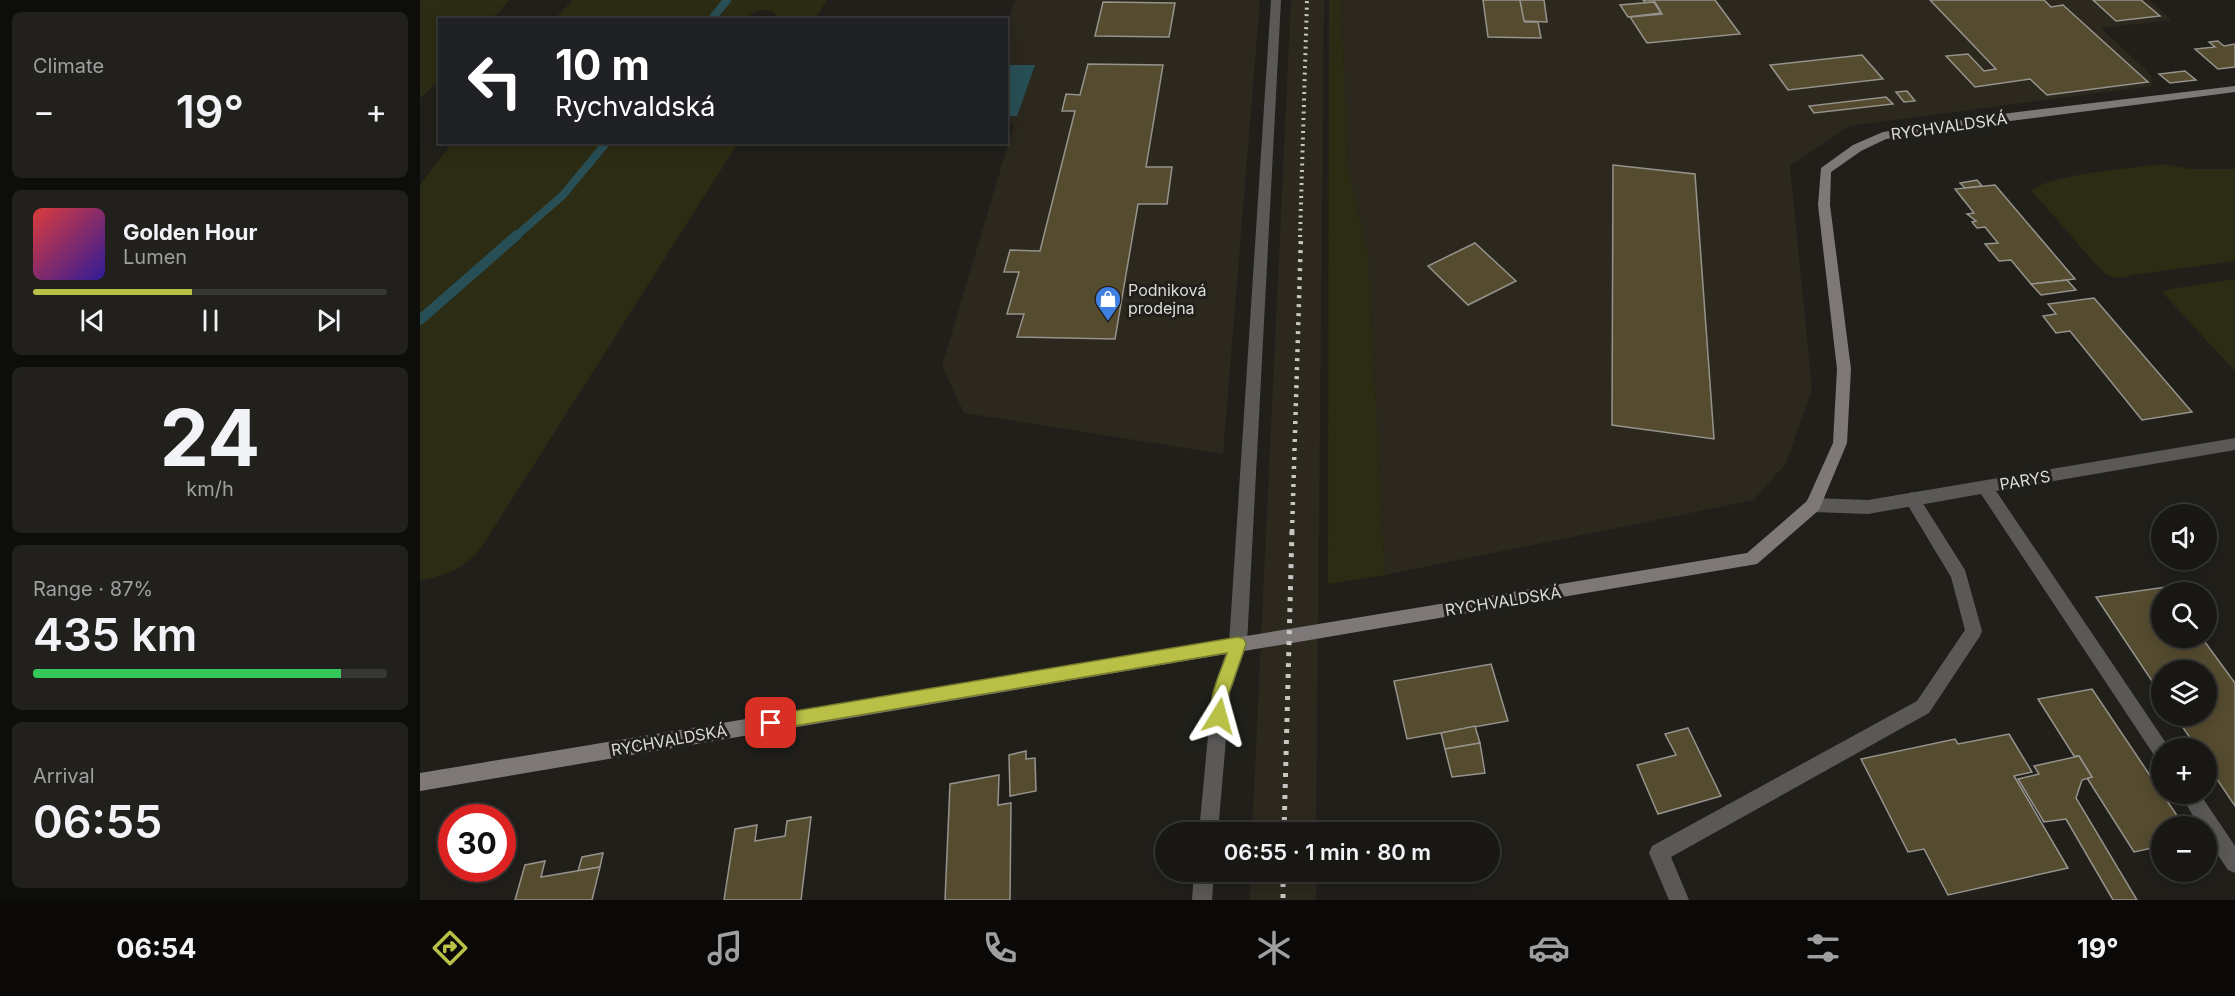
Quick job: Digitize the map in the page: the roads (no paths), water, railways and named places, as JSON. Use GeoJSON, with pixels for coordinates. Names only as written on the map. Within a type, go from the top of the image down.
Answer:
{"type":"FeatureCollection","features":[{"type":"Feature","properties":{"kind":"street"},"geometry":{"type":"LineString","coordinates":[[1209,822],[1221,693],[1238,644],[1276,0]]}},
{"type":"Feature","properties":{"kind":"street","name":"RYCHVALDSKÁ"},"geometry":{"type":"LineString","coordinates":[[420,782],[1751,559],[1814,505],[1840,443],[1844,369],[1824,205],[1825,171],[1857,148],[1884,136],[2010,117],[2235,89]]}},
{"type":"Feature","properties":{"kind":"street","name":"PARYS"},"geometry":{"type":"LineString","coordinates":[[1814,505],[1868,507],[2235,444]]}},
{"type":"Feature","properties":{"kind":"street"},"geometry":{"type":"LineString","coordinates":[[1985,487],[2153,738]]}},
{"type":"Feature","properties":{"kind":"street"},"geometry":{"type":"LineString","coordinates":[[1679,900],[1659,852],[1923,707],[1974,631],[1959,575],[1912,499]]}},
{"type":"Feature","properties":{"kind":"street"},"geometry":{"type":"LineString","coordinates":[[2196,804],[2235,863]]}},
{"type":"Feature","properties":{"kind":"street"},"geometry":{"type":"LineString","coordinates":[[1202,900],[1203,882]]}},
{"type":"Feature","properties":{"kind":"water"},"geometry":{"type":"Polygon","coordinates":[[[1009,65],[1035,65],[1017,116],[1008,116],[1009,65]]]}},
{"type":"Feature","properties":{"kind":"waterway"},"geometry":{"type":"LineString","coordinates":[[713,18],[727,0]]}},
{"type":"Feature","properties":{"kind":"waterway"},"geometry":{"type":"LineString","coordinates":[[515,237],[563,195],[605,144]]}},
{"type":"Feature","properties":{"kind":"waterway"},"geometry":{"type":"LineString","coordinates":[[420,320],[517,235]]}},
{"type":"Feature","properties":{"kind":"railway"},"geometry":{"type":"LineString","coordinates":[[1300,237],[1307,0]]}},
{"type":"Feature","properties":{"kind":"railway"},"geometry":{"type":"LineString","coordinates":[[1292,532],[1301,235]]}},
{"type":"Feature","properties":{"kind":"railway"},"geometry":{"type":"LineString","coordinates":[[1284,822],[1292,530]]}},
{"type":"Feature","properties":{"kind":"railway"},"geometry":{"type":"LineString","coordinates":[[1283,882],[1283,900]]}},
{"type":"Feature","properties":{"kind":"place","name":"Podniková prodejna"},"geometry":{"type":"Point","coordinates":[1108,322]}}]}
